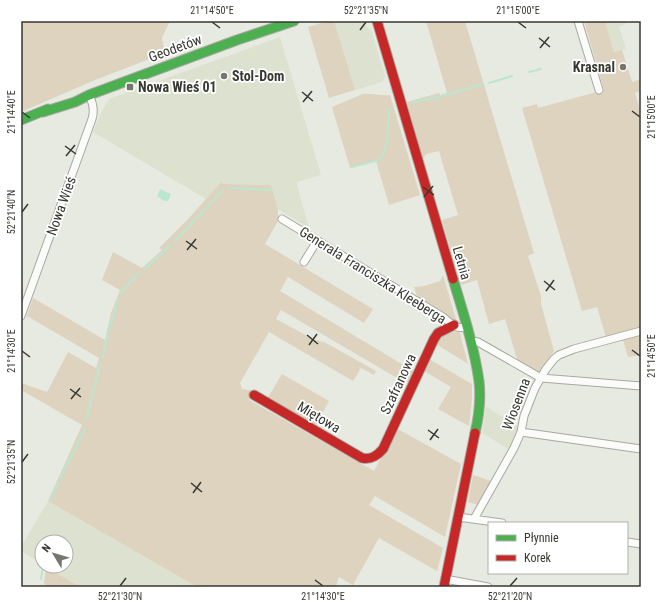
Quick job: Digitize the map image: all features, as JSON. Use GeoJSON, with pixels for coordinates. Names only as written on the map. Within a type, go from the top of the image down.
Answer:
{"type":"FeatureCollection","features":[{"type":"Feature","properties":{"kind":"street","name":"Geodetów"},"geometry":{"type":"LineString","coordinates":[[21,120],[75,102],[200,53],[294,21]]}},
{"type":"Feature","properties":{"kind":"street","name":"Letnia"},"geometry":{"type":"LineString","coordinates":[[377,21],[471,341],[479,382],[479,414],[458,517]]}},
{"type":"Feature","properties":{"kind":"street"},"geometry":{"type":"LineString","coordinates":[[578,21],[599,90]]}},
{"type":"Feature","properties":{"kind":"street","name":"Nowa Wieś"},"geometry":{"type":"LineString","coordinates":[[21,316],[94,114],[93,103],[90,95]]}},
{"type":"Feature","properties":{"kind":"street","name":"Generała Franciszka Kleeberga"},"geometry":{"type":"LineString","coordinates":[[282,219],[454,325],[460,328],[466,327]]}},
{"type":"Feature","properties":{"kind":"street"},"geometry":{"type":"LineString","coordinates":[[304,262],[317,241]]}},
{"type":"Feature","properties":{"kind":"street","name":"Szafranowa"},"geometry":{"type":"LineString","coordinates":[[371,459],[383,449],[434,339],[438,333],[454,325]]}},
{"type":"Feature","properties":{"kind":"street","name":"Wiosenna"},"geometry":{"type":"LineString","coordinates":[[474,519],[507,463],[521,432],[524,416],[535,388],[546,369],[554,359],[564,353],[641,331]]}},
{"type":"Feature","properties":{"kind":"street"},"geometry":{"type":"LineString","coordinates":[[471,341],[478,342],[541,378],[641,386]]}},
{"type":"Feature","properties":{"kind":"street","name":"Miętowa"},"geometry":{"type":"LineString","coordinates":[[254,395],[362,458],[367,460],[371,459]]}},
{"type":"Feature","properties":{"kind":"street"},"geometry":{"type":"LineString","coordinates":[[521,432],[641,449]]}},
{"type":"Feature","properties":{"kind":"street"},"geometry":{"type":"LineString","coordinates":[[488,587],[444,583],[458,517],[495,522]]}},
{"type":"Feature","properties":{"kind":"street"},"geometry":{"type":"LineString","coordinates":[[628,542],[641,544]]}},
{"type":"Feature","properties":{"kind":"shaded area"},"geometry":{"type":"Polygon","coordinates":[[[21,21],[170,21],[162,38],[165,53],[95,80],[21,112],[21,21]]]}},
{"type":"Feature","properties":{"kind":"shaded area"},"geometry":{"type":"Polygon","coordinates":[[[328,21],[334,21],[355,90],[329,98],[308,27],[328,21]]]}},
{"type":"Feature","properties":{"kind":"shaded area"},"geometry":{"type":"Polygon","coordinates":[[[340,21],[362,21],[372,32],[385,76],[382,82],[355,90],[334,23],[340,21]]]}},
{"type":"Feature","properties":{"kind":"shaded area"},"geometry":{"type":"Polygon","coordinates":[[[426,21],[465,21],[534,253],[528,256],[541,296],[541,304],[554,351],[539,372],[534,371],[518,362],[505,319],[489,324],[477,280],[461,285],[442,220],[458,215],[439,151],[426,154],[423,159],[407,102],[439,93],[440,95],[447,93],[426,21]]]}},
{"type":"Feature","properties":{"kind":"shaded area"},"geometry":{"type":"Polygon","coordinates":[[[584,21],[605,21],[614,52],[622,50],[632,82],[641,79],[641,91],[635,93],[641,113],[641,329],[606,337],[597,307],[582,311],[522,108],[537,104],[538,108],[604,90],[584,21]]]}},
{"type":"Feature","properties":{"kind":"shaded area","name":"Krasnal"},"geometry":{"type":"Polygon","coordinates":[[[605,21],[625,21],[626,24],[619,27],[626,49],[622,50],[632,82],[624,84],[605,21]]]}},
{"type":"Feature","properties":{"kind":"shaded area"},"geometry":{"type":"Polygon","coordinates":[[[280,37],[321,175],[297,182],[309,228],[278,209],[271,185],[224,184],[221,182],[206,199],[93,132],[109,99],[280,37]]]}},
{"type":"Feature","properties":{"kind":"shaded area"},"geometry":{"type":"Polygon","coordinates":[[[363,94],[390,95],[420,195],[389,205],[376,161],[350,168],[332,107],[363,94]]]}},
{"type":"Feature","properties":{"kind":"shaded area"},"geometry":{"type":"Polygon","coordinates":[[[221,182],[224,184],[271,185],[278,209],[278,221],[265,244],[373,309],[364,323],[288,277],[280,291],[415,372],[411,381],[404,382],[281,310],[276,319],[313,339],[326,343],[376,371],[374,375],[361,368],[353,381],[269,332],[240,383],[242,389],[253,391],[249,400],[374,471],[396,428],[461,464],[445,537],[375,496],[369,505],[443,548],[437,571],[379,538],[353,585],[339,577],[336,587],[197,587],[48,501],[82,425],[21,390],[21,383],[47,392],[68,352],[96,368],[99,358],[27,316],[33,298],[105,340],[111,313],[120,290],[102,280],[113,252],[142,268],[162,250],[159,248],[190,217],[221,182]]]}},
{"type":"Feature","properties":{"kind":"shaded area"},"geometry":{"type":"Polygon","coordinates":[[[160,189],[171,194],[168,201],[164,201],[157,196],[160,189]]]}},
{"type":"Feature","properties":{"kind":"shaded area"},"geometry":{"type":"Polygon","coordinates":[[[443,275],[457,323],[418,298],[414,287],[424,286],[440,281],[443,275]]]}},
{"type":"Feature","properties":{"kind":"shaded area"},"geometry":{"type":"Polygon","coordinates":[[[459,330],[468,364],[436,344],[438,338],[459,330]]]}},
{"type":"Feature","properties":{"kind":"shaded area"},"geometry":{"type":"Polygon","coordinates":[[[641,335],[641,355],[628,357],[623,340],[641,335]]]}},
{"type":"Feature","properties":{"kind":"shaded area"},"geometry":{"type":"Polygon","coordinates":[[[429,359],[472,384],[469,426],[438,409],[451,387],[424,371],[429,359]]]}},
{"type":"Feature","properties":{"kind":"shaded area"},"geometry":{"type":"Polygon","coordinates":[[[282,374],[329,401],[315,427],[267,399],[282,374]]]}},
{"type":"Feature","properties":{"kind":"shaded area"},"geometry":{"type":"Polygon","coordinates":[[[486,407],[518,426],[510,450],[482,433],[486,407]]]}},
{"type":"Feature","properties":{"kind":"shaded area"},"geometry":{"type":"Polygon","coordinates":[[[473,475],[491,481],[478,505],[468,502],[473,475]]]}},
{"type":"Feature","properties":{"kind":"shaded area"},"geometry":{"type":"Polygon","coordinates":[[[48,501],[197,587],[81,587],[59,574],[74,574],[74,534],[34,534],[34,559],[21,551],[21,547],[48,501]]]}},
{"type":"Feature","properties":{"kind":"shaded area"},"geometry":{"type":"Polygon","coordinates":[[[45,574],[58,574],[81,587],[50,587],[44,584],[45,574]]]}},
{"type":"Feature","properties":{"kind":"waterway"},"geometry":{"type":"LineString","coordinates":[[529,72],[541,69]]}},
{"type":"Feature","properties":{"kind":"waterway"},"geometry":{"type":"LineString","coordinates":[[489,83],[512,76]]}},
{"type":"Feature","properties":{"kind":"waterway"},"geometry":{"type":"LineString","coordinates":[[412,103],[450,94],[482,84]]}},
{"type":"Feature","properties":{"kind":"waterway"},"geometry":{"type":"LineString","coordinates":[[352,167],[379,160],[383,155],[387,137],[390,109]]}},
{"type":"Feature","properties":{"kind":"waterway"},"geometry":{"type":"LineString","coordinates":[[230,188],[272,190]]}},
{"type":"Feature","properties":{"kind":"waterway"},"geometry":{"type":"LineString","coordinates":[[175,241],[223,190]]}},
{"type":"Feature","properties":{"kind":"waterway"},"geometry":{"type":"LineString","coordinates":[[144,269],[170,246]]}},
{"type":"Feature","properties":{"kind":"waterway"},"geometry":{"type":"LineString","coordinates":[[120,293],[139,273]]}},
{"type":"Feature","properties":{"kind":"waterway"},"geometry":{"type":"LineString","coordinates":[[109,330],[118,299]]}},
{"type":"Feature","properties":{"kind":"waterway"},"geometry":{"type":"LineString","coordinates":[[102,358],[108,333]]}},
{"type":"Feature","properties":{"kind":"waterway"},"geometry":{"type":"LineString","coordinates":[[86,420],[100,365]]}},
{"type":"Feature","properties":{"kind":"waterway"},"geometry":{"type":"LineString","coordinates":[[60,478],[85,429]]}},
{"type":"Feature","properties":{"kind":"waterway"},"geometry":{"type":"LineString","coordinates":[[50,500],[58,483]]}},
{"type":"Feature","properties":{"kind":"waterway"},"geometry":{"type":"LineString","coordinates":[[41,579],[42,574]]}},
{"type":"Feature","properties":{"kind":"traffic: fast"},"geometry":{"type":"LineString","coordinates":[[43,112],[75,102],[89,95],[237,40],[294,21]]}},
{"type":"Feature","properties":{"kind":"traffic: fast"},"geometry":{"type":"LineString","coordinates":[[21,120],[48,109]]}},
{"type":"Feature","properties":{"kind":"traffic: fast"},"geometry":{"type":"LineString","coordinates":[[453,279],[471,342],[479,381],[480,394],[478,420],[475,433]]}},
{"type":"Feature","properties":{"kind":"traffic: jam"},"geometry":{"type":"LineString","coordinates":[[377,21],[453,279]]}},
{"type":"Feature","properties":{"kind":"traffic: jam"},"geometry":{"type":"LineString","coordinates":[[254,395],[362,458],[371,458],[383,449],[434,339],[438,333],[454,325]]}},
{"type":"Feature","properties":{"kind":"traffic: jam"},"geometry":{"type":"LineString","coordinates":[[444,587],[475,433]]}},
{"type":"Feature","properties":{"kind":"place","name":"Krasnal"},"geometry":{"type":"Point","coordinates":[623,67]}},
{"type":"Feature","properties":{"kind":"place","name":"Stol-Dom"},"geometry":{"type":"Point","coordinates":[224,76]}},
{"type":"Feature","properties":{"kind":"place","name":"Nowa Wieś 01"},"geometry":{"type":"Point","coordinates":[130,87]}}]}
